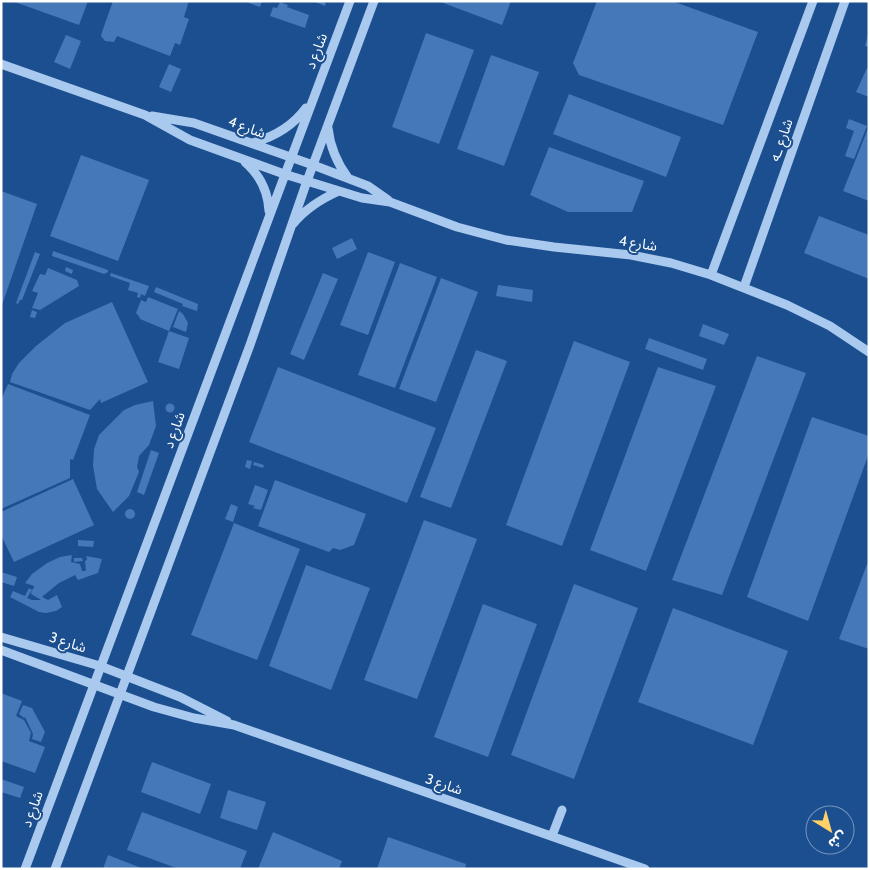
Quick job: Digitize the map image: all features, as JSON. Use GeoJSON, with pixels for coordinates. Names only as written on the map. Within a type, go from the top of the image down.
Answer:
{"type":"FeatureCollection","features":[{"type":"Feature","properties":{"kind":"street","name":"شارع د"},"geometry":{"type":"LineString","coordinates":[[25,869],[350,1]]}},
{"type":"Feature","properties":{"kind":"street"},"geometry":{"type":"LineString","coordinates":[[54,869],[250,346],[290,228],[374,1]]}},
{"type":"Feature","properties":{"kind":"street","name":"شارع ـه"},"geometry":{"type":"LineString","coordinates":[[711,275],[813,1]]}},
{"type":"Feature","properties":{"kind":"street","name":"شارع ـه"},"geometry":{"type":"LineString","coordinates":[[744,288],[844,1]]}},
{"type":"Feature","properties":{"kind":"street","name":"شارع 4"},"geometry":{"type":"LineString","coordinates":[[1,64],[145,115],[190,140],[339,192],[390,202],[457,227],[506,240],[632,255],[671,262],[711,275],[787,304],[830,326],[869,352]]}},
{"type":"Feature","properties":{"kind":"street"},"geometry":{"type":"LineString","coordinates":[[252,143],[267,139],[281,132],[293,123],[312,100]]}},
{"type":"Feature","properties":{"kind":"street","name":"شارع 4"},"geometry":{"type":"LineString","coordinates":[[145,115],[194,123],[252,143],[368,186],[390,202]]}},
{"type":"Feature","properties":{"kind":"street"},"geometry":{"type":"LineString","coordinates":[[327,126],[334,154],[348,178]]}},
{"type":"Feature","properties":{"kind":"street"},"geometry":{"type":"LineString","coordinates":[[241,158],[251,167],[262,183],[268,202],[269,214]]}},
{"type":"Feature","properties":{"kind":"street"},"geometry":{"type":"LineString","coordinates":[[290,228],[317,202],[339,192]]}},
{"type":"Feature","properties":{"kind":"street","name":"شارع 3"},"geometry":{"type":"LineString","coordinates":[[1,637],[100,666],[186,700],[234,725]]}},
{"type":"Feature","properties":{"kind":"street","name":"شارع 3"},"geometry":{"type":"LineString","coordinates":[[1,650],[168,711],[234,725],[645,869]]}},
{"type":"Feature","properties":{"kind":"street"},"geometry":{"type":"LineString","coordinates":[[552,836],[562,810]]}},
{"type":"Feature","properties":{"kind":"building"},"geometry":{"type":"Polygon","coordinates":[[[12,1],[88,1],[79,25],[12,1]]]}},
{"type":"Feature","properties":{"kind":"building"},"geometry":{"type":"Polygon","coordinates":[[[113,1],[189,1],[184,17],[189,19],[180,45],[175,43],[170,56],[117,36],[114,42],[105,41],[101,36],[113,1]]]}},
{"type":"Feature","properties":{"kind":"building"},"geometry":{"type":"Polygon","coordinates":[[[243,1],[262,1],[260,7],[243,1]]]}},
{"type":"Feature","properties":{"kind":"building"},"geometry":{"type":"Polygon","coordinates":[[[313,1],[326,1],[325,6],[313,1]]]}},
{"type":"Feature","properties":{"kind":"building"},"geometry":{"type":"Polygon","coordinates":[[[438,1],[511,1],[502,25],[438,1]]]}},
{"type":"Feature","properties":{"kind":"building"},"geometry":{"type":"Polygon","coordinates":[[[597,1],[672,1],[758,32],[723,125],[579,75],[573,63],[597,1]]]}},
{"type":"Feature","properties":{"kind":"building"},"geometry":{"type":"Polygon","coordinates":[[[280,2],[288,5],[287,7],[309,15],[305,28],[270,16],[273,7],[277,8],[280,2]]]}},
{"type":"Feature","properties":{"kind":"building"},"geometry":{"type":"Polygon","coordinates":[[[426,33],[474,50],[439,144],[392,127],[426,33]]]}},
{"type":"Feature","properties":{"kind":"building"},"geometry":{"type":"Polygon","coordinates":[[[66,35],[81,41],[70,69],[54,62],[66,35]]]}},
{"type":"Feature","properties":{"kind":"building"},"geometry":{"type":"Polygon","coordinates":[[[869,35],[869,47],[865,46],[869,35]]]}},
{"type":"Feature","properties":{"kind":"building"},"geometry":{"type":"Polygon","coordinates":[[[491,55],[539,72],[504,166],[457,149],[491,55]]]}},
{"type":"Feature","properties":{"kind":"building"},"geometry":{"type":"Polygon","coordinates":[[[169,64],[181,69],[171,92],[159,87],[169,64]]]}},
{"type":"Feature","properties":{"kind":"building"},"geometry":{"type":"Polygon","coordinates":[[[867,68],[869,68],[869,97],[856,92],[867,68]]]}},
{"type":"Feature","properties":{"kind":"building"},"geometry":{"type":"Polygon","coordinates":[[[569,94],[681,137],[666,177],[553,134],[569,94]]]}},
{"type":"Feature","properties":{"kind":"building"},"geometry":{"type":"Polygon","coordinates":[[[849,119],[867,126],[854,159],[845,156],[854,131],[846,128],[849,119]]]}},
{"type":"Feature","properties":{"kind":"building"},"geometry":{"type":"Polygon","coordinates":[[[869,126],[869,201],[843,191],[869,126]]]}},
{"type":"Feature","properties":{"kind":"building"},"geometry":{"type":"Polygon","coordinates":[[[549,147],[644,181],[632,212],[568,212],[530,195],[549,147]]]}},
{"type":"Feature","properties":{"kind":"building"},"geometry":{"type":"Polygon","coordinates":[[[81,155],[149,180],[118,261],[50,236],[81,155]]]}},
{"type":"Feature","properties":{"kind":"building"},"geometry":{"type":"Polygon","coordinates":[[[1,191],[37,204],[2,305],[1,305],[1,191]]]}},
{"type":"Feature","properties":{"kind":"building"},"geometry":{"type":"Polygon","coordinates":[[[819,216],[869,235],[869,279],[804,253],[819,216]]]}},
{"type":"Feature","properties":{"kind":"building"},"geometry":{"type":"Polygon","coordinates":[[[352,238],[357,249],[337,259],[332,248],[352,238]]]}},
{"type":"Feature","properties":{"kind":"building"},"geometry":{"type":"Polygon","coordinates":[[[53,251],[108,270],[108,272],[104,274],[52,256],[53,251]]]}},
{"type":"Feature","properties":{"kind":"building"},"geometry":{"type":"Polygon","coordinates":[[[35,252],[40,254],[22,300],[18,304],[16,303],[35,252]]]}},
{"type":"Feature","properties":{"kind":"building"},"geometry":{"type":"Polygon","coordinates":[[[368,252],[395,262],[368,335],[340,325],[368,252]]]}},
{"type":"Feature","properties":{"kind":"building"},"geometry":{"type":"Polygon","coordinates":[[[400,263],[437,277],[395,388],[358,375],[400,263]]]}},
{"type":"Feature","properties":{"kind":"building"},"geometry":{"type":"Polygon","coordinates":[[[66,267],[73,270],[72,274],[65,271],[66,267]]]}},
{"type":"Feature","properties":{"kind":"building"},"geometry":{"type":"Polygon","coordinates":[[[48,268],[77,280],[79,286],[40,310],[32,308],[38,293],[32,291],[40,274],[45,275],[48,268]]]}},
{"type":"Feature","properties":{"kind":"building"},"geometry":{"type":"Polygon","coordinates":[[[111,273],[149,286],[145,296],[141,294],[140,298],[137,297],[138,293],[128,290],[130,283],[110,276],[111,273]]]}},
{"type":"Feature","properties":{"kind":"building"},"geometry":{"type":"Polygon","coordinates":[[[323,273],[338,279],[304,360],[290,354],[323,273]]]}},
{"type":"Feature","properties":{"kind":"building"},"geometry":{"type":"Polygon","coordinates":[[[441,278],[478,292],[436,402],[399,389],[441,278]]]}},
{"type":"Feature","properties":{"kind":"building"},"geometry":{"type":"Polygon","coordinates":[[[498,285],[533,290],[532,302],[496,296],[498,285]]]}},
{"type":"Feature","properties":{"kind":"building"},"geometry":{"type":"Polygon","coordinates":[[[156,287],[198,304],[197,311],[154,292],[156,287]]]}},
{"type":"Feature","properties":{"kind":"building"},"geometry":{"type":"Polygon","coordinates":[[[148,297],[178,309],[169,331],[140,319],[136,313],[141,300],[146,302],[148,297]]]}},
{"type":"Feature","properties":{"kind":"building"},"geometry":{"type":"Polygon","coordinates":[[[112,302],[148,382],[101,403],[100,399],[90,410],[10,382],[12,374],[19,363],[36,346],[65,323],[112,302]]]}},
{"type":"Feature","properties":{"kind":"building"},"geometry":{"type":"Polygon","coordinates":[[[32,310],[37,312],[35,318],[30,317],[32,310]]]}},
{"type":"Feature","properties":{"kind":"building"},"geometry":{"type":"Polygon","coordinates":[[[179,311],[188,323],[186,332],[173,327],[179,311]]]}},
{"type":"Feature","properties":{"kind":"building"},"geometry":{"type":"Polygon","coordinates":[[[703,324],[729,334],[724,345],[699,336],[703,324]]]}},
{"type":"Feature","properties":{"kind":"building"},"geometry":{"type":"Polygon","coordinates":[[[169,331],[189,338],[179,369],[158,362],[169,331]]]}},
{"type":"Feature","properties":{"kind":"building"},"geometry":{"type":"Polygon","coordinates":[[[649,338],[707,359],[703,370],[645,349],[649,338]]]}},
{"type":"Feature","properties":{"kind":"building"},"geometry":{"type":"Polygon","coordinates":[[[574,341],[630,362],[562,546],[506,525],[574,341]]]}},
{"type":"Feature","properties":{"kind":"building"},"geometry":{"type":"Polygon","coordinates":[[[476,350],[507,361],[451,508],[420,497],[476,350]]]}},
{"type":"Feature","properties":{"kind":"building"},"geometry":{"type":"Polygon","coordinates":[[[757,356],[806,373],[722,595],[672,580],[757,356]]]}},
{"type":"Feature","properties":{"kind":"building"},"geometry":{"type":"Polygon","coordinates":[[[278,367],[436,428],[407,503],[249,442],[278,367]]]}},
{"type":"Feature","properties":{"kind":"building"},"geometry":{"type":"Polygon","coordinates":[[[658,367],[716,386],[646,571],[590,550],[658,367]]]}},
{"type":"Feature","properties":{"kind":"building"},"geometry":{"type":"Polygon","coordinates":[[[8,384],[90,415],[73,460],[70,459],[70,478],[1,509],[1,400],[8,384]]]}},
{"type":"Feature","properties":{"kind":"building"},"geometry":{"type":"Polygon","coordinates":[[[153,401],[156,426],[149,445],[139,456],[137,467],[139,472],[129,496],[113,512],[97,489],[93,466],[94,449],[99,435],[124,410],[135,405],[153,401]]]}},
{"type":"Feature","properties":{"kind":"building"},"geometry":{"type":"Polygon","coordinates":[[[170,403],[175,408],[170,413],[165,408],[170,403]]]}},
{"type":"Feature","properties":{"kind":"building"},"geometry":{"type":"Polygon","coordinates":[[[812,417],[869,436],[869,453],[808,621],[747,597],[812,417]]]}},
{"type":"Feature","properties":{"kind":"building"},"geometry":{"type":"Polygon","coordinates":[[[151,450],[159,453],[144,495],[137,492],[151,450]]]}},
{"type":"Feature","properties":{"kind":"building"},"geometry":{"type":"Polygon","coordinates":[[[247,460],[252,461],[250,469],[245,467],[247,460]]]}},
{"type":"Feature","properties":{"kind":"building"},"geometry":{"type":"Polygon","coordinates":[[[254,462],[264,465],[263,468],[253,465],[254,462]]]}},
{"type":"Feature","properties":{"kind":"building"},"geometry":{"type":"Polygon","coordinates":[[[73,479],[94,525],[14,562],[1,535],[1,512],[73,479]]]}},
{"type":"Feature","properties":{"kind":"building"},"geometry":{"type":"Polygon","coordinates":[[[275,480],[366,514],[354,545],[340,550],[333,548],[329,552],[258,526],[275,480]]]}},
{"type":"Feature","properties":{"kind":"building"},"geometry":{"type":"Polygon","coordinates":[[[255,485],[268,490],[261,510],[253,508],[255,506],[248,504],[255,485]]]}},
{"type":"Feature","properties":{"kind":"building"},"geometry":{"type":"Polygon","coordinates":[[[231,504],[238,507],[233,522],[225,519],[231,504]]]}},
{"type":"Feature","properties":{"kind":"building"},"geometry":{"type":"Polygon","coordinates":[[[128,509],[132,509],[135,514],[134,518],[128,519],[125,516],[125,512],[128,509]]]}},
{"type":"Feature","properties":{"kind":"building"},"geometry":{"type":"Polygon","coordinates":[[[424,520],[477,539],[417,699],[364,680],[424,520]]]}},
{"type":"Feature","properties":{"kind":"building"},"geometry":{"type":"Polygon","coordinates":[[[234,523],[300,549],[257,660],[191,635],[234,523]]]}},
{"type":"Feature","properties":{"kind":"building"},"geometry":{"type":"Polygon","coordinates":[[[78,540],[94,541],[93,547],[78,546],[78,540]]]}},
{"type":"Feature","properties":{"kind":"building"},"geometry":{"type":"Polygon","coordinates":[[[72,555],[71,562],[80,564],[82,571],[86,571],[86,556],[102,559],[98,573],[78,580],[75,575],[59,583],[42,597],[48,600],[57,595],[62,607],[56,611],[39,612],[10,597],[13,591],[25,596],[29,588],[32,590],[34,586],[25,583],[32,574],[47,563],[60,557],[72,555]],[[32,590],[27,598],[41,600],[31,594],[32,590]]]}},
{"type":"Feature","properties":{"kind":"building"},"geometry":{"type":"Polygon","coordinates":[[[74,558],[82,558],[83,561],[74,562],[74,558]]]}},
{"type":"Feature","properties":{"kind":"building"},"geometry":{"type":"Polygon","coordinates":[[[869,559],[869,649],[839,639],[869,559]]]}},
{"type":"Feature","properties":{"kind":"building"},"geometry":{"type":"Polygon","coordinates":[[[306,565],[370,588],[331,690],[269,666],[306,565]]]}},
{"type":"Feature","properties":{"kind":"building"},"geometry":{"type":"Polygon","coordinates":[[[1,572],[17,577],[14,586],[1,582],[1,572]]]}},
{"type":"Feature","properties":{"kind":"building"},"geometry":{"type":"Polygon","coordinates":[[[574,584],[638,608],[574,779],[511,755],[574,584]]]}},
{"type":"Feature","properties":{"kind":"building"},"geometry":{"type":"Polygon","coordinates":[[[483,604],[537,624],[488,757],[434,737],[483,604]]]}},
{"type":"Feature","properties":{"kind":"building"},"geometry":{"type":"Polygon","coordinates":[[[673,608],[788,651],[753,745],[638,702],[673,608]]]}},
{"type":"Feature","properties":{"kind":"building"},"geometry":{"type":"Polygon","coordinates":[[[1,693],[22,701],[16,716],[24,720],[31,733],[29,741],[45,747],[35,773],[1,761],[1,693]]]}},
{"type":"Feature","properties":{"kind":"building"},"geometry":{"type":"Polygon","coordinates":[[[23,705],[32,708],[45,732],[41,742],[32,739],[33,734],[25,717],[19,714],[23,705]]]}},
{"type":"Feature","properties":{"kind":"building"},"geometry":{"type":"Polygon","coordinates":[[[152,762],[211,784],[200,814],[141,792],[152,762]]]}},
{"type":"Feature","properties":{"kind":"building"},"geometry":{"type":"Polygon","coordinates":[[[1,779],[24,787],[20,798],[1,792],[1,779]]]}},
{"type":"Feature","properties":{"kind":"building"},"geometry":{"type":"Polygon","coordinates":[[[228,790],[266,802],[257,830],[220,818],[228,790]]]}},
{"type":"Feature","properties":{"kind":"building"},"geometry":{"type":"Polygon","coordinates":[[[142,812],[247,851],[240,869],[179,869],[127,850],[142,812]]]}},
{"type":"Feature","properties":{"kind":"building"},"geometry":{"type":"Polygon","coordinates":[[[273,832],[342,861],[339,869],[258,869],[273,832]]]}},
{"type":"Feature","properties":{"kind":"building"},"geometry":{"type":"Polygon","coordinates":[[[388,837],[466,864],[465,869],[377,869],[388,837]]]}},
{"type":"Feature","properties":{"kind":"building"},"geometry":{"type":"Polygon","coordinates":[[[108,855],[144,869],[103,869],[108,855]]]}}]}
